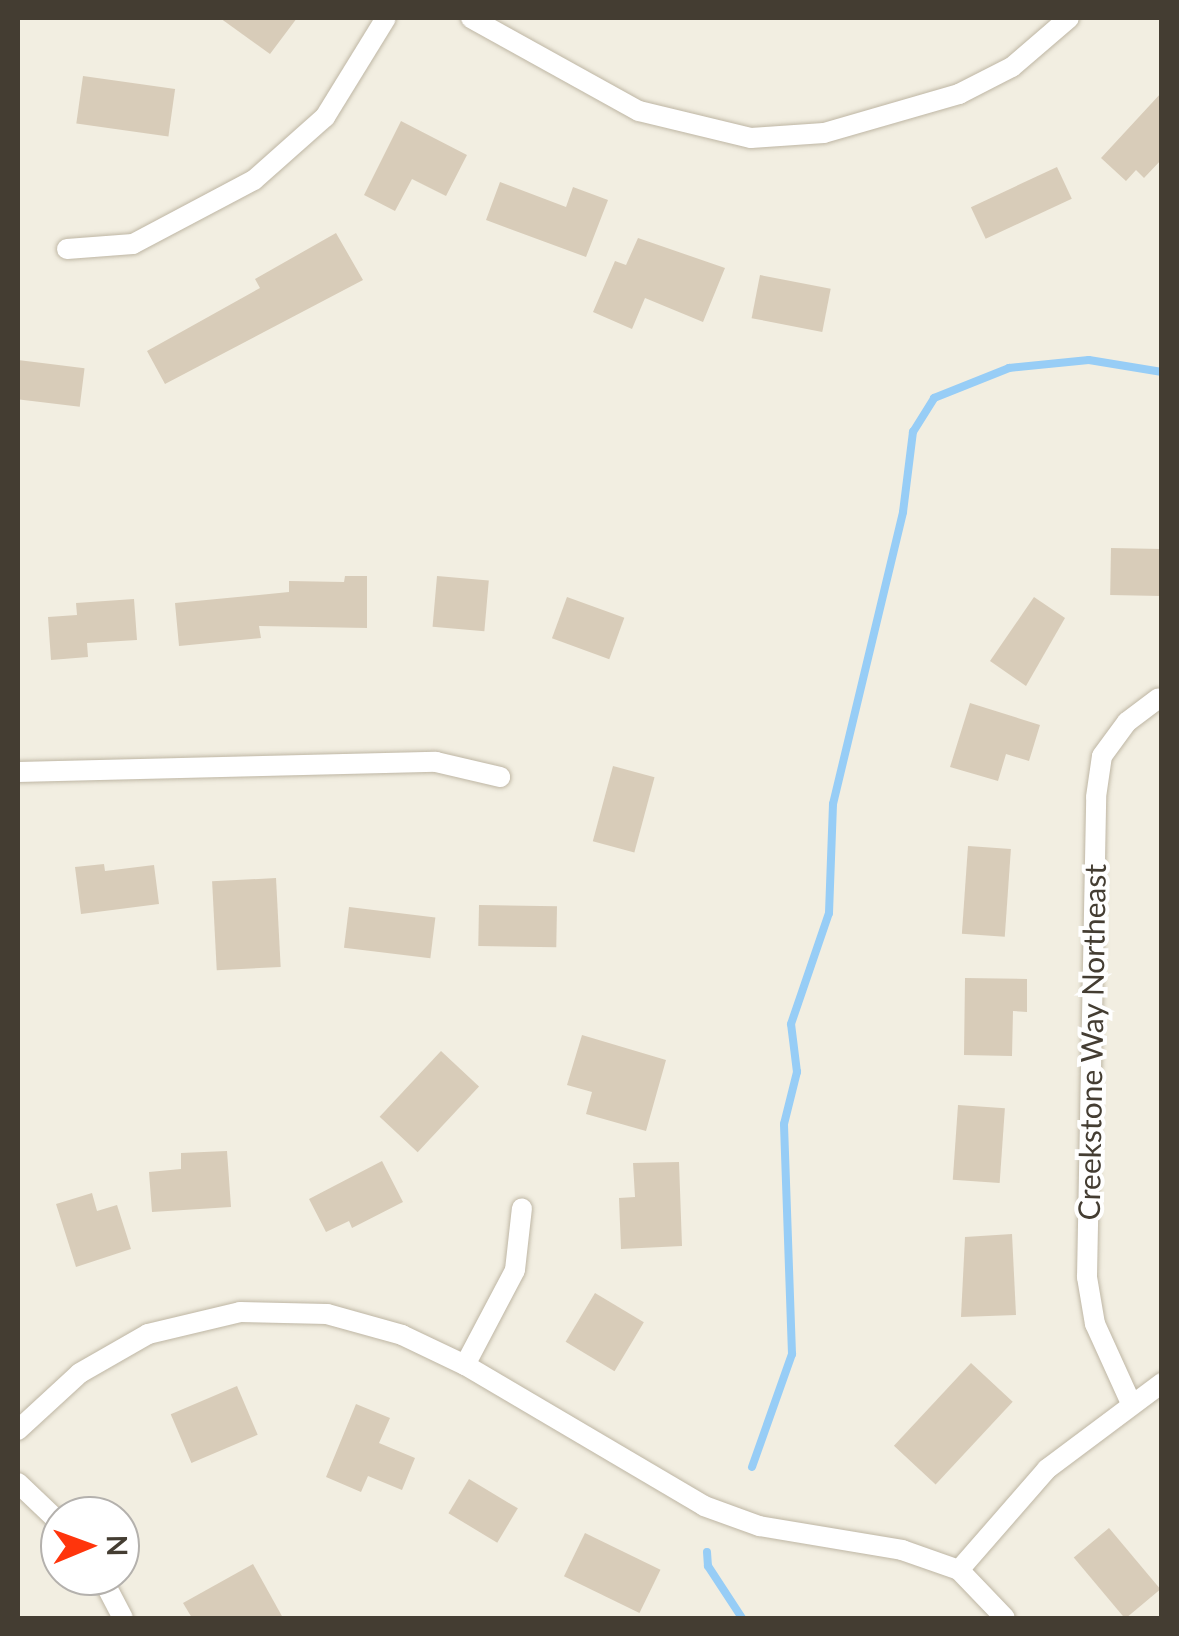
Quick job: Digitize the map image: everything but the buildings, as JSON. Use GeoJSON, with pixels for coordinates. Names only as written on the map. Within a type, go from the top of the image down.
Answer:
{"type":"FeatureCollection","features":[{"type":"Feature","properties":{"kind":"street"},"geometry":{"type":"LineString","coordinates":[[67,249],[133,244],[254,180],[325,117],[386,18]]}},
{"type":"Feature","properties":{"kind":"street"},"geometry":{"type":"LineString","coordinates":[[471,18],[639,111],[751,138],[824,133],[958,94],[1012,66],[1069,18]]}},
{"type":"Feature","properties":{"kind":"street","name":"Creekstone Way Northeast"},"geometry":{"type":"LineString","coordinates":[[1130,1401],[1095,1324],[1087,1277],[1096,797],[1102,756],[1127,722],[1158,699]]}},
{"type":"Feature","properties":{"kind":"street"},"geometry":{"type":"LineString","coordinates":[[18,772],[436,762],[500,777]]}},
{"type":"Feature","properties":{"kind":"street"},"geometry":{"type":"LineString","coordinates":[[465,1365],[515,1270],[522,1208]]}},
{"type":"Feature","properties":{"kind":"street"},"geometry":{"type":"LineString","coordinates":[[18,1430],[114,1351],[208,1316],[327,1314],[402,1335],[465,1365],[704,1506],[759,1526],[902,1550],[959,1570],[1005,1618]]}},
{"type":"Feature","properties":{"kind":"street"},"geometry":{"type":"LineString","coordinates":[[959,1570],[1047,1469],[1130,1401],[1162,1382]]}},
{"type":"Feature","properties":{"kind":"street"},"geometry":{"type":"LineString","coordinates":[[18,1484],[40,1504]]}},
{"type":"Feature","properties":{"kind":"waterway"},"geometry":{"type":"LineString","coordinates":[[752,1467],[792,1354],[784,1124],[797,1072],[791,1024],[829,913],[833,804],[903,512],[913,432],[934,398],[1009,368],[1089,360],[1162,372]]}},
{"type":"Feature","properties":{"kind":"waterway"},"geometry":{"type":"LineString","coordinates":[[707,1552],[708,1566],[742,1618]]}}]}
